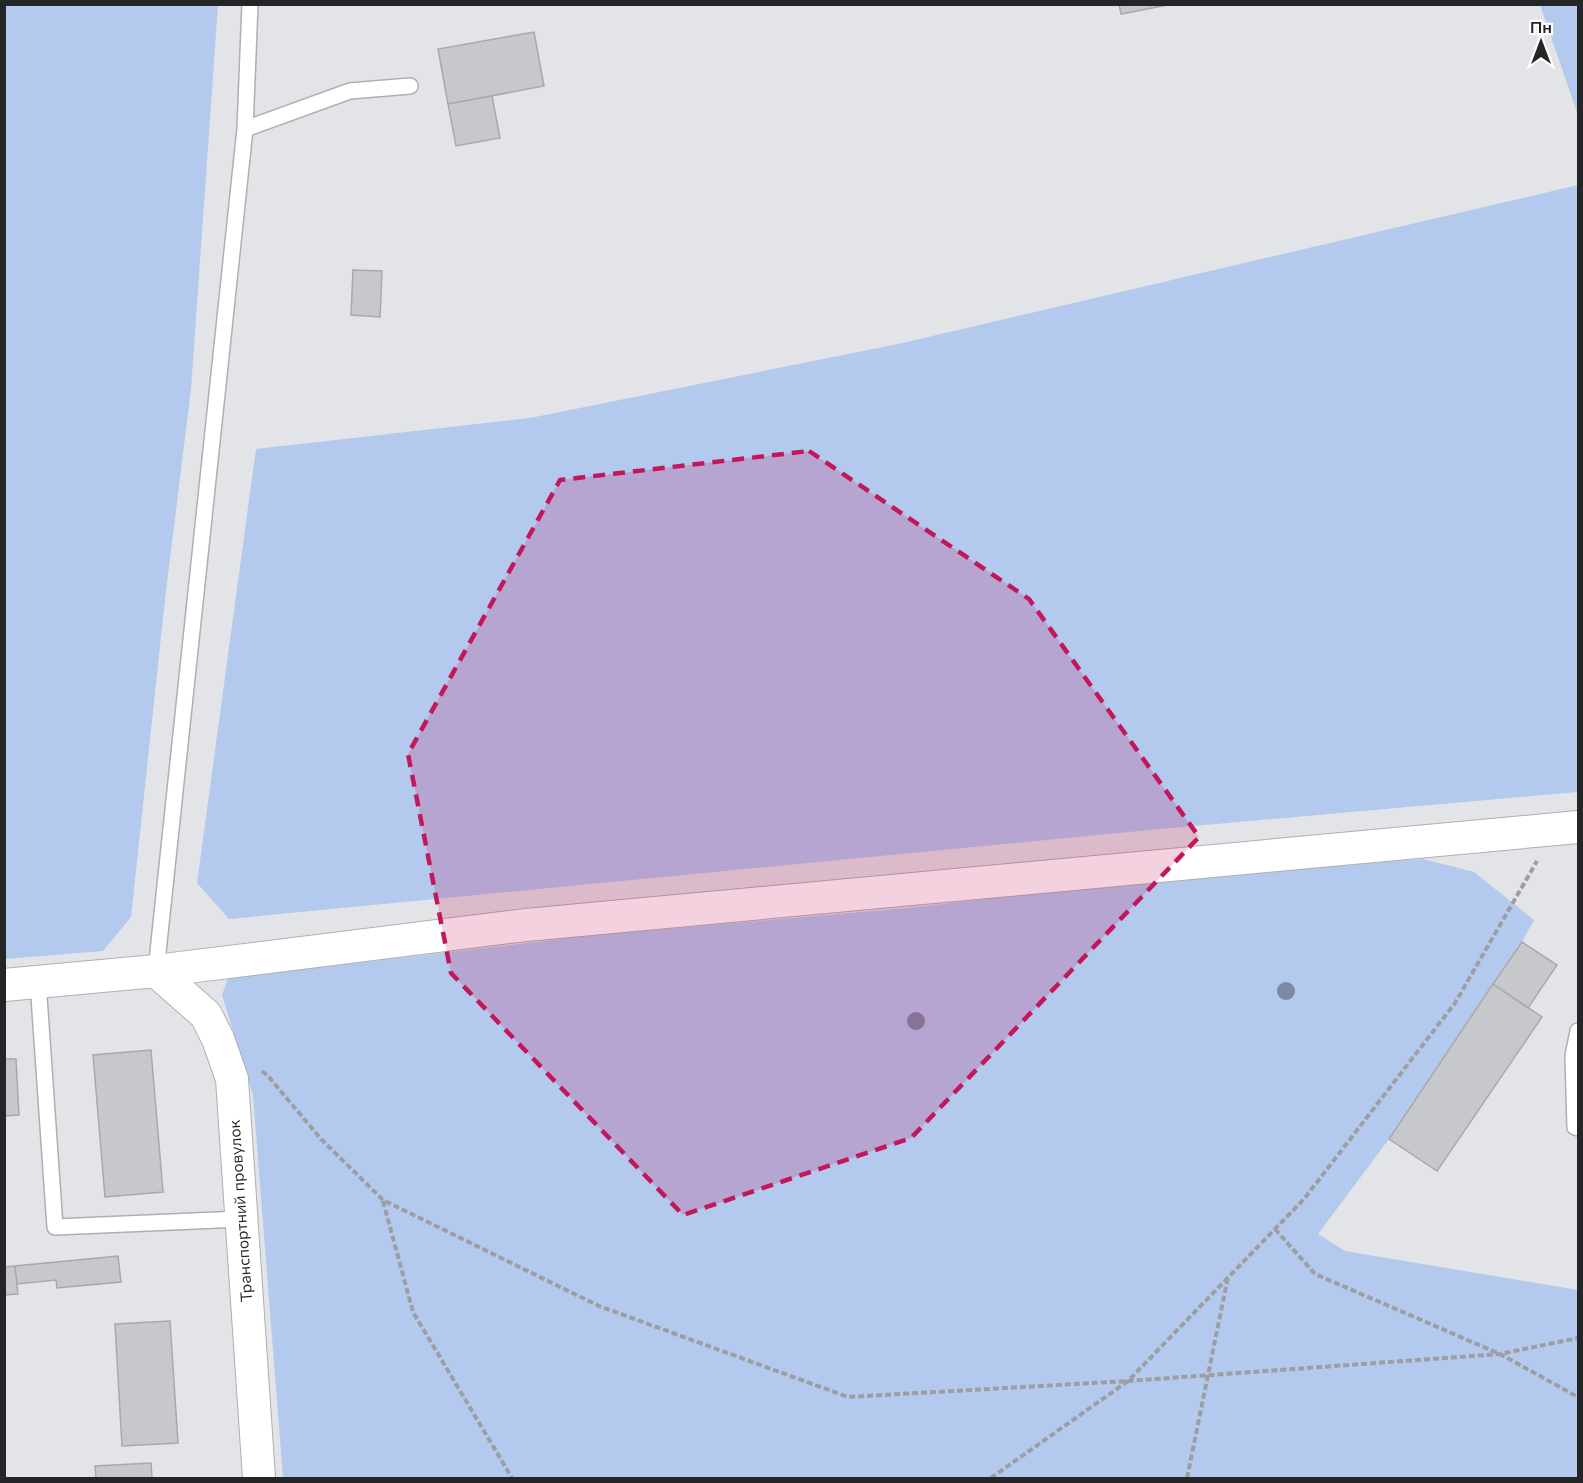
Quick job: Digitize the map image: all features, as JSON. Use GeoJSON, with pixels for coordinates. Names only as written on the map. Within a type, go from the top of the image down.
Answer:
{"type":"FeatureCollection","features":[{"type":"Feature","properties":{"kind":"street"},"geometry":{"type":"LineString","coordinates":[[4,985],[156,971],[526,925],[1567,828]]}},
{"type":"Feature","properties":{"kind":"street","name":"Транспортний провулок"},"geometry":{"type":"LineString","coordinates":[[156,971],[206,1016],[218,1039],[232,1079],[259,1479]]}},
{"type":"Feature","properties":{"kind":"lane"},"geometry":{"type":"LineString","coordinates":[[156,971],[245,129],[249,4]]}},
{"type":"Feature","properties":{"kind":"lane"},"geometry":{"type":"LineString","coordinates":[[245,129],[350,91],[410,86]]}},
{"type":"Feature","properties":{"kind":"lane"},"geometry":{"type":"LineString","coordinates":[[38,982],[54,1227],[242,1219]]}},
{"type":"Feature","properties":{"kind":"lane"},"geometry":{"type":"LineString","coordinates":[[1578,1031],[1573,1056],[1575,1127],[1578,1128]]}},
{"type":"Feature","properties":{"kind":"path"},"geometry":{"type":"LineString","coordinates":[[991,1479],[1128,1381],[1304,1199],[1455,1003],[1567,828]]}},
{"type":"Feature","properties":{"kind":"path"},"geometry":{"type":"LineString","coordinates":[[260,1070],[268,1076],[321,1139],[383,1200],[599,1306],[848,1397],[1128,1381],[1500,1354],[1578,1338]]}},
{"type":"Feature","properties":{"kind":"path"},"geometry":{"type":"LineString","coordinates":[[383,1200],[413,1312],[512,1479]]}},
{"type":"Feature","properties":{"kind":"path"},"geometry":{"type":"LineString","coordinates":[[1275,1228],[1315,1274],[1500,1354],[1578,1397]]}},
{"type":"Feature","properties":{"kind":"path"},"geometry":{"type":"LineString","coordinates":[[1187,1479],[1229,1277]]}},
{"type":"Feature","properties":{"kind":"highlighted area"},"geometry":{"type":"Polygon","coordinates":[[[809,451],[1029,599],[1199,837],[911,1138],[683,1215],[451,973],[408,754],[560,480],[809,451]]]}},
{"type":"Feature","properties":{"kind":"shaded area"},"geometry":{"type":"Polygon","coordinates":[[[5,4],[218,5],[191,389],[165,599],[131,917],[103,951],[5,959],[5,4]]]}},
{"type":"Feature","properties":{"kind":"shaded area"},"geometry":{"type":"Polygon","coordinates":[[[1540,5],[1578,5],[1578,115],[1540,5]]]}},
{"type":"Feature","properties":{"kind":"shaded area"},"geometry":{"type":"Polygon","coordinates":[[[1578,185],[1578,792],[1160,829],[229,919],[197,883],[256,449],[530,418],[898,344],[1578,185]]]}},
{"type":"Feature","properties":{"kind":"shaded area"},"geometry":{"type":"Polygon","coordinates":[[[1423,859],[1474,872],[1534,920],[1522,942],[1389,1139],[1318,1234],[1345,1251],[1578,1290],[1578,1478],[283,1478],[253,1095],[222,995],[228,978],[587,936],[907,908],[1185,877],[1423,859]]]}},
{"type":"Feature","properties":{"kind":"building"},"geometry":{"type":"Polygon","coordinates":[[[1119,4],[1173,4],[1121,14],[1119,4]]]}},
{"type":"Feature","properties":{"kind":"building"},"geometry":{"type":"Polygon","coordinates":[[[534,32],[544,86],[448,104],[438,49],[534,32]]]}},
{"type":"Feature","properties":{"kind":"building"},"geometry":{"type":"Polygon","coordinates":[[[492,96],[500,138],[456,146],[448,104],[492,96]]]}},
{"type":"Feature","properties":{"kind":"building"},"geometry":{"type":"Polygon","coordinates":[[[353,270],[382,271],[380,317],[351,315],[353,270]]]}},
{"type":"Feature","properties":{"kind":"building"},"geometry":{"type":"Polygon","coordinates":[[[1522,942],[1557,965],[1528,1008],[1493,984],[1522,942]]]}},
{"type":"Feature","properties":{"kind":"building"},"geometry":{"type":"Polygon","coordinates":[[[1493,984],[1542,1017],[1437,1171],[1389,1139],[1493,984]]]}},
{"type":"Feature","properties":{"kind":"building"},"geometry":{"type":"Polygon","coordinates":[[[151,1050],[163,1192],[105,1197],[93,1055],[151,1050]]]}},
{"type":"Feature","properties":{"kind":"building"},"geometry":{"type":"Polygon","coordinates":[[[4,1059],[16,1059],[19,1115],[4,1116],[4,1059]]]}},
{"type":"Feature","properties":{"kind":"building"},"geometry":{"type":"Polygon","coordinates":[[[118,1256],[121,1282],[57,1288],[56,1280],[17,1284],[15,1266],[118,1256]]]}},
{"type":"Feature","properties":{"kind":"building"},"geometry":{"type":"Polygon","coordinates":[[[15,1266],[18,1294],[4,1295],[4,1267],[15,1266]]]}},
{"type":"Feature","properties":{"kind":"building"},"geometry":{"type":"Polygon","coordinates":[[[170,1321],[178,1443],[122,1446],[115,1324],[170,1321]]]}},
{"type":"Feature","properties":{"kind":"building"},"geometry":{"type":"Polygon","coordinates":[[[151,1463],[152,1478],[96,1478],[95,1466],[151,1463]]]}}]}
